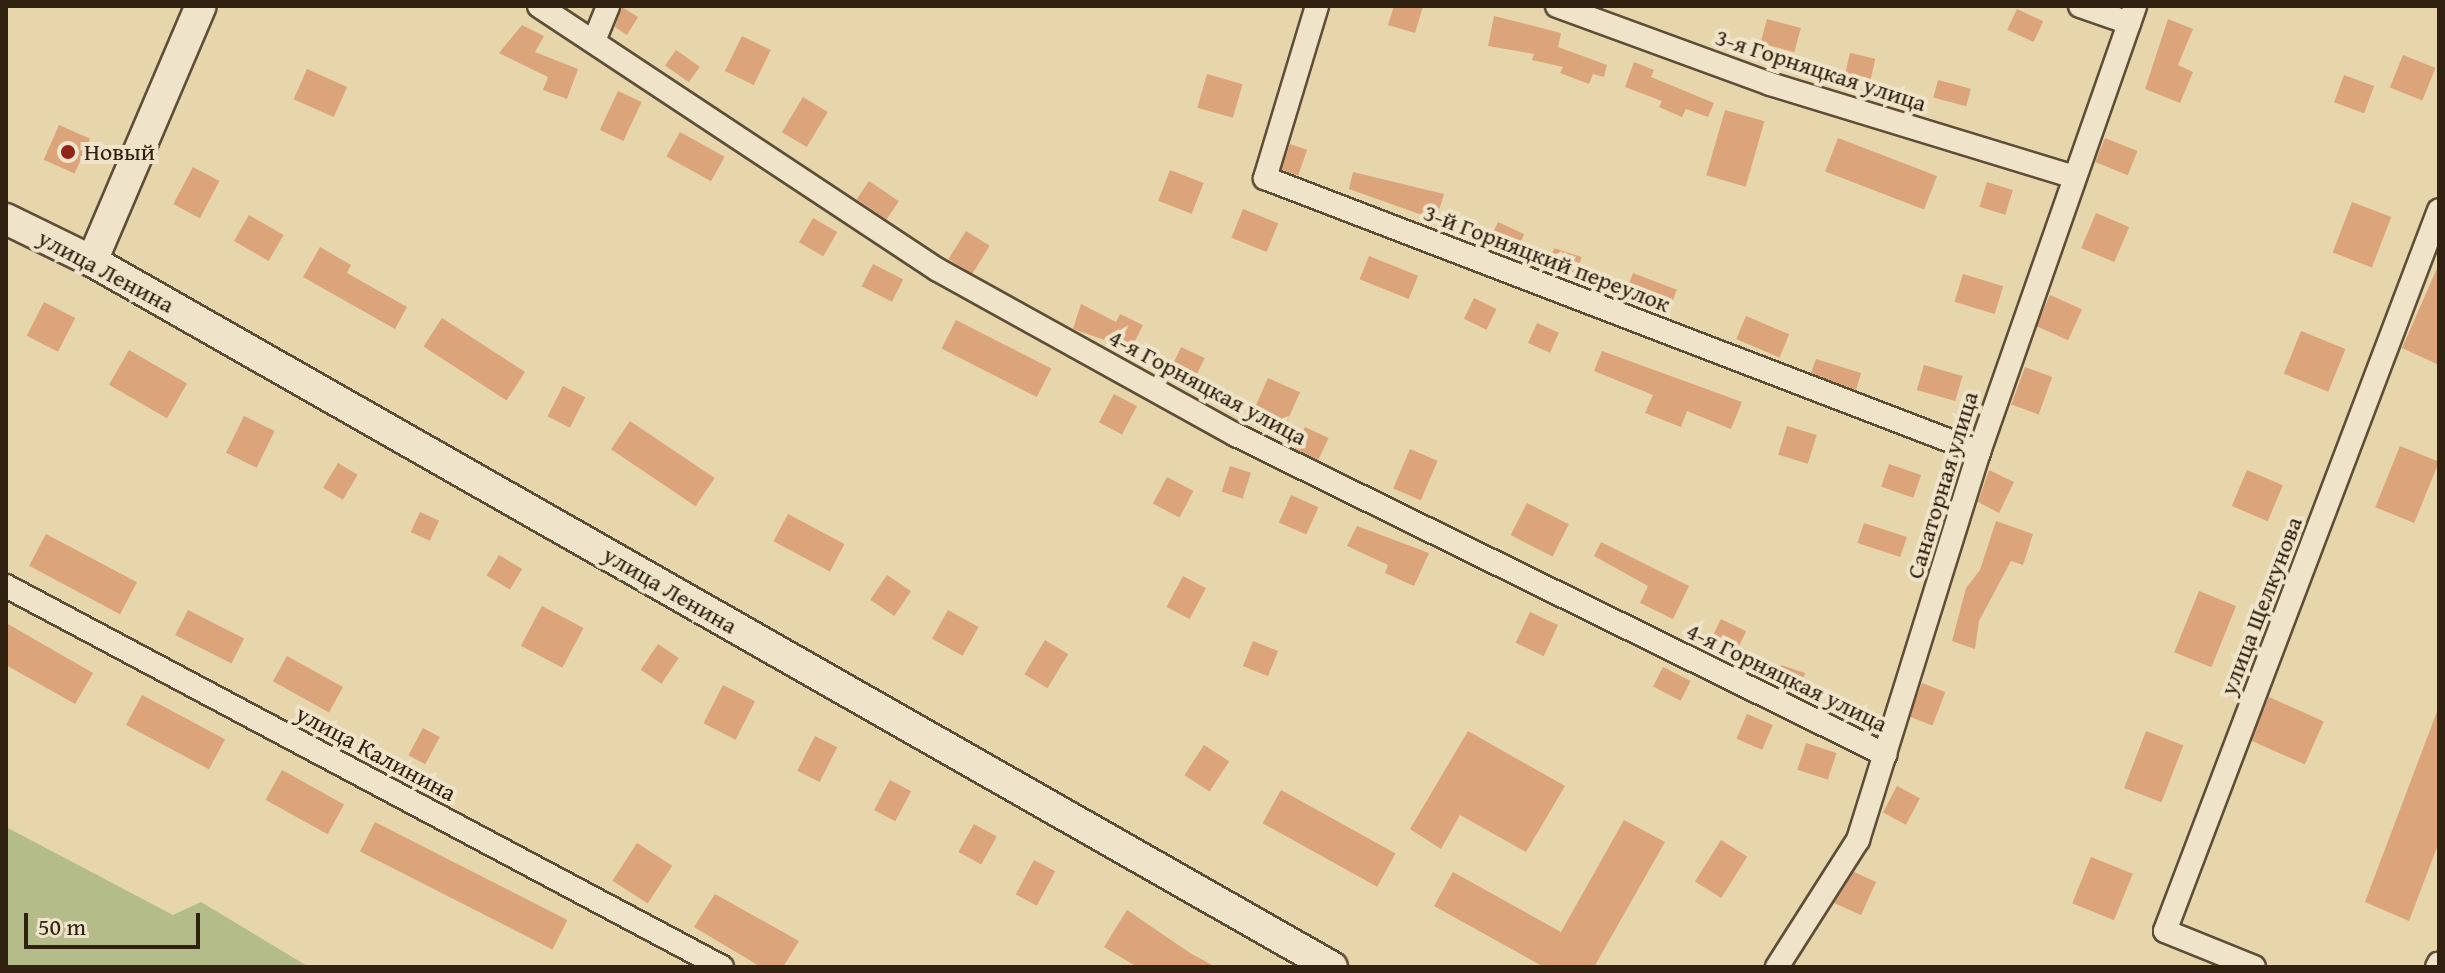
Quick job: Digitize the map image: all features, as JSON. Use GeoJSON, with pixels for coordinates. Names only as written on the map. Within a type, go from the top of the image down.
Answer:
{"type":"FeatureCollection","features":[{"type":"Feature","properties":{"kind":"main road"},"geometry":{"type":"LineString","coordinates":[[92,261],[201,6]]}},
{"type":"Feature","properties":{"kind":"main road","name":"улица Ленина"},"geometry":{"type":"LineString","coordinates":[[6,219],[92,261],[1332,967]]}},
{"type":"Feature","properties":{"kind":"street","name":"4-я Горняцкая улица"},"geometry":{"type":"LineString","coordinates":[[539,6],[938,270],[1222,427],[1886,755]]}},
{"type":"Feature","properties":{"kind":"street"},"geometry":{"type":"LineString","coordinates":[[594,41],[608,6]]}},
{"type":"Feature","properties":{"kind":"street","name":"3-й Горняцкий переулок"},"geometry":{"type":"LineString","coordinates":[[1317,6],[1265,178],[1979,452]]}},
{"type":"Feature","properties":{"kind":"street","name":"3-я Горняцкая улица"},"geometry":{"type":"LineString","coordinates":[[1557,6],[1770,84],[2071,176]]}},
{"type":"Feature","properties":{"kind":"street"},"geometry":{"type":"LineString","coordinates":[[2080,6],[2132,14]]}},
{"type":"Feature","properties":{"kind":"street","name":"Санаторная улица"},"geometry":{"type":"LineString","coordinates":[[1777,967],[1858,840],[1979,452],[2071,176],[2132,14]]}},
{"type":"Feature","properties":{"kind":"street","name":"улица Щелкунова"},"geometry":{"type":"LineString","coordinates":[[2254,967],[2165,931],[2439,210]]}},
{"type":"Feature","properties":{"kind":"street","name":"улица Калинина"},"geometry":{"type":"LineString","coordinates":[[6,586],[722,967]]}},
{"type":"Feature","properties":{"kind":"green space"},"geometry":{"type":"Polygon","coordinates":[[[6,827],[173,915],[201,902],[309,967],[6,967],[6,827]]]}},
{"type":"Feature","properties":{"kind":"building"},"geometry":{"type":"Polygon","coordinates":[[[1394,6],[1423,6],[1415,33],[1388,25],[1394,6]]]}},
{"type":"Feature","properties":{"kind":"building"},"geometry":{"type":"Polygon","coordinates":[[[622,7],[638,17],[627,35],[615,27],[622,7]]]}},
{"type":"Feature","properties":{"kind":"building"},"geometry":{"type":"Polygon","coordinates":[[[2017,9],[2043,21],[2034,42],[2007,30],[2017,9]]]}},
{"type":"Feature","properties":{"kind":"building"},"geometry":{"type":"Polygon","coordinates":[[[1494,16],[1561,33],[1558,47],[1607,65],[1604,77],[1593,74],[1589,84],[1560,73],[1563,67],[1532,60],[1534,54],[1488,46],[1494,16]]]}},
{"type":"Feature","properties":{"kind":"building"},"geometry":{"type":"Polygon","coordinates":[[[1767,19],[1801,28],[1794,52],[1761,43],[1767,19]]]}},
{"type":"Feature","properties":{"kind":"building"},"geometry":{"type":"Polygon","coordinates":[[[2168,19],[2193,29],[2178,65],[2193,72],[2180,103],[2145,89],[2168,19]]]}},
{"type":"Feature","properties":{"kind":"building"},"geometry":{"type":"Polygon","coordinates":[[[522,25],[544,36],[535,52],[578,69],[567,99],[543,90],[548,77],[499,53],[522,25]]]}},
{"type":"Feature","properties":{"kind":"building"},"geometry":{"type":"Polygon","coordinates":[[[742,36],[771,50],[754,85],[725,71],[742,36]]]}},
{"type":"Feature","properties":{"kind":"building"},"geometry":{"type":"Polygon","coordinates":[[[676,50],[700,67],[689,82],[665,66],[676,50]]]}},
{"type":"Feature","properties":{"kind":"building"},"geometry":{"type":"Polygon","coordinates":[[[1850,53],[1875,59],[1870,83],[1844,77],[1850,53]]]}},
{"type":"Feature","properties":{"kind":"building"},"geometry":{"type":"Polygon","coordinates":[[[2403,55],[2435,68],[2422,101],[2390,87],[2403,55]]]}},
{"type":"Feature","properties":{"kind":"building"},"geometry":{"type":"Polygon","coordinates":[[[1634,62],[1654,70],[1651,77],[1714,103],[1708,117],[1686,109],[1682,117],[1659,107],[1662,101],[1625,87],[1634,62]]]}},
{"type":"Feature","properties":{"kind":"building"},"geometry":{"type":"Polygon","coordinates":[[[307,69],[347,87],[334,117],[294,99],[307,69]]]}},
{"type":"Feature","properties":{"kind":"building"},"geometry":{"type":"Polygon","coordinates":[[[1207,74],[1243,84],[1233,118],[1197,108],[1207,74]]]}},
{"type":"Feature","properties":{"kind":"building"},"geometry":{"type":"Polygon","coordinates":[[[2344,75],[2374,86],[2364,113],[2334,102],[2344,75]]]}},
{"type":"Feature","properties":{"kind":"building"},"geometry":{"type":"Polygon","coordinates":[[[1938,80],[1971,89],[1966,106],[1933,97],[1938,80]]]}},
{"type":"Feature","properties":{"kind":"building"},"geometry":{"type":"Polygon","coordinates":[[[618,91],[642,102],[623,141],[600,130],[618,91]]]}},
{"type":"Feature","properties":{"kind":"building"},"geometry":{"type":"Polygon","coordinates":[[[803,97],[828,112],[807,147],[782,132],[803,97]]]}},
{"type":"Feature","properties":{"kind":"building"},"geometry":{"type":"Polygon","coordinates":[[[1725,110],[1764,121],[1746,187],[1706,175],[1725,110]]]}},
{"type":"Feature","properties":{"kind":"building"},"geometry":{"type":"Polygon","coordinates":[[[59,125],[90,139],[75,174],[44,160],[59,125]]]}},
{"type":"Feature","properties":{"kind":"building"},"geometry":{"type":"Polygon","coordinates":[[[680,132],[725,157],[711,181],[666,156],[680,132]]]}},
{"type":"Feature","properties":{"kind":"building"},"geometry":{"type":"Polygon","coordinates":[[[1838,138],[1937,176],[1924,210],[1825,172],[1838,138]]]}},
{"type":"Feature","properties":{"kind":"building"},"geometry":{"type":"Polygon","coordinates":[[[2105,138],[2137,151],[2128,175],[2095,162],[2105,138]]]}},
{"type":"Feature","properties":{"kind":"building"},"geometry":{"type":"Polygon","coordinates":[[[1290,144],[1307,150],[1298,175],[1281,170],[1290,144]]]}},
{"type":"Feature","properties":{"kind":"building"},"geometry":{"type":"Polygon","coordinates":[[[193,167],[219,181],[200,218],[173,204],[193,167]]]}},
{"type":"Feature","properties":{"kind":"building"},"geometry":{"type":"Polygon","coordinates":[[[1170,170],[1204,183],[1192,214],[1158,201],[1170,170]]]}},
{"type":"Feature","properties":{"kind":"building"},"geometry":{"type":"Polygon","coordinates":[[[1353,172],[1444,194],[1436,220],[1349,189],[1353,172]]]}},
{"type":"Feature","properties":{"kind":"building"},"geometry":{"type":"Polygon","coordinates":[[[869,181],[899,201],[887,219],[857,199],[869,181]]]}},
{"type":"Feature","properties":{"kind":"building"},"geometry":{"type":"Polygon","coordinates":[[[1987,182],[2013,190],[2005,215],[1979,207],[1987,182]]]}},
{"type":"Feature","properties":{"kind":"building"},"geometry":{"type":"Polygon","coordinates":[[[2352,202],[2391,217],[2372,267],[2333,252],[2352,202]]]}},
{"type":"Feature","properties":{"kind":"building"},"geometry":{"type":"Polygon","coordinates":[[[1243,209],[1278,223],[1267,252],[1231,238],[1243,209]]]}},
{"type":"Feature","properties":{"kind":"building"},"geometry":{"type":"Polygon","coordinates":[[[2096,213],[2129,227],[2114,262],[2081,248],[2096,213]]]}},
{"type":"Feature","properties":{"kind":"building"},"geometry":{"type":"Polygon","coordinates":[[[249,215],[284,235],[269,261],[234,241],[249,215]]]}},
{"type":"Feature","properties":{"kind":"building"},"geometry":{"type":"Polygon","coordinates":[[[813,218],[837,232],[823,256],[799,242],[813,218]]]}},
{"type":"Feature","properties":{"kind":"building"},"geometry":{"type":"Polygon","coordinates":[[[1498,222],[1524,234],[1515,255],[1488,243],[1498,222]]]}},
{"type":"Feature","properties":{"kind":"building"},"geometry":{"type":"Polygon","coordinates":[[[966,231],[990,246],[972,274],[949,259],[966,231]]]}},
{"type":"Feature","properties":{"kind":"building"},"geometry":{"type":"Polygon","coordinates":[[[320,247],[351,265],[347,273],[407,307],[395,329],[303,277],[320,247]]]}},
{"type":"Feature","properties":{"kind":"building"},"geometry":{"type":"Polygon","coordinates":[[[1554,248],[1582,257],[1576,273],[1549,264],[1554,248]]]}},
{"type":"Feature","properties":{"kind":"building"},"geometry":{"type":"Polygon","coordinates":[[[1369,256],[1418,276],[1409,299],[1360,279],[1369,256]]]}},
{"type":"Feature","properties":{"kind":"building"},"geometry":{"type":"Polygon","coordinates":[[[873,264],[903,279],[892,302],[862,286],[873,264]]]}},
{"type":"Feature","properties":{"kind":"building"},"geometry":{"type":"Polygon","coordinates":[[[2439,264],[2439,365],[2402,348],[2439,264]]]}},
{"type":"Feature","properties":{"kind":"building"},"geometry":{"type":"Polygon","coordinates":[[[1633,273],[1677,290],[1668,313],[1624,296],[1633,273]]]}},
{"type":"Feature","properties":{"kind":"building"},"geometry":{"type":"Polygon","coordinates":[[[1963,274],[2003,286],[1995,314],[1955,302],[1963,274]]]}},
{"type":"Feature","properties":{"kind":"building"},"geometry":{"type":"Polygon","coordinates":[[[2050,295],[2082,309],[2068,340],[2036,326],[2050,295]]]}},
{"type":"Feature","properties":{"kind":"building"},"geometry":{"type":"Polygon","coordinates":[[[1474,298],[1496,309],[1486,330],[1464,319],[1474,298]]]}},
{"type":"Feature","properties":{"kind":"building"},"geometry":{"type":"Polygon","coordinates":[[[44,302],[75,318],[58,352],[27,336],[44,302]]]}},
{"type":"Feature","properties":{"kind":"building"},"geometry":{"type":"Polygon","coordinates":[[[1081,304],[1116,322],[1120,314],[1143,325],[1131,349],[1073,329],[1081,304]]]}},
{"type":"Feature","properties":{"kind":"building"},"geometry":{"type":"Polygon","coordinates":[[[1746,316],[1789,334],[1779,357],[1736,339],[1746,316]]]}},
{"type":"Feature","properties":{"kind":"building"},"geometry":{"type":"Polygon","coordinates":[[[442,318],[525,372],[507,400],[423,347],[442,318]]]}},
{"type":"Feature","properties":{"kind":"building"},"geometry":{"type":"Polygon","coordinates":[[[956,320],[1051,369],[1037,397],[941,349],[956,320]]]}},
{"type":"Feature","properties":{"kind":"building"},"geometry":{"type":"Polygon","coordinates":[[[1537,323],[1559,333],[1550,353],[1528,343],[1537,323]]]}},
{"type":"Feature","properties":{"kind":"building"},"geometry":{"type":"Polygon","coordinates":[[[2301,331],[2346,349],[2328,392],[2284,374],[2301,331]]]}},
{"type":"Feature","properties":{"kind":"building"},"geometry":{"type":"Polygon","coordinates":[[[1181,347],[1205,358],[1190,389],[1167,378],[1181,347]]]}},
{"type":"Feature","properties":{"kind":"building"},"geometry":{"type":"Polygon","coordinates":[[[129,350],[187,384],[167,418],[109,385],[129,350]]]}},
{"type":"Feature","properties":{"kind":"building"},"geometry":{"type":"Polygon","coordinates":[[[1602,351],[1742,402],[1731,429],[1687,411],[1681,427],[1645,413],[1653,395],[1594,371],[1602,351]]]}},
{"type":"Feature","properties":{"kind":"building"},"geometry":{"type":"Polygon","coordinates":[[[1816,359],[1861,373],[1856,390],[1811,373],[1816,359]]]}},
{"type":"Feature","properties":{"kind":"building"},"geometry":{"type":"Polygon","coordinates":[[[1924,365],[1962,376],[1955,401],[1917,390],[1924,365]]]}},
{"type":"Feature","properties":{"kind":"building"},"geometry":{"type":"Polygon","coordinates":[[[2025,367],[2052,377],[2039,415],[2011,405],[2025,367]]]}},
{"type":"Feature","properties":{"kind":"building"},"geometry":{"type":"Polygon","coordinates":[[[1268,378],[1300,392],[1284,428],[1252,414],[1268,378]]]}},
{"type":"Feature","properties":{"kind":"building"},"geometry":{"type":"Polygon","coordinates":[[[563,386],[585,397],[570,428],[548,416],[563,386]]]}},
{"type":"Feature","properties":{"kind":"building"},"geometry":{"type":"Polygon","coordinates":[[[1114,394],[1137,406],[1122,434],[1099,422],[1114,394]]]}},
{"type":"Feature","properties":{"kind":"building"},"geometry":{"type":"Polygon","coordinates":[[[244,416],[275,431],[257,468],[226,453],[244,416]]]}},
{"type":"Feature","properties":{"kind":"building"},"geometry":{"type":"Polygon","coordinates":[[[630,421],[715,478],[696,506],[611,449],[630,421]]]}},
{"type":"Feature","properties":{"kind":"building"},"geometry":{"type":"Polygon","coordinates":[[[1787,426],[1817,435],[1808,464],[1778,455],[1787,426]]]}},
{"type":"Feature","properties":{"kind":"building"},"geometry":{"type":"Polygon","coordinates":[[[1305,427],[1329,438],[1318,460],[1295,449],[1305,427]]]}},
{"type":"Feature","properties":{"kind":"building"},"geometry":{"type":"Polygon","coordinates":[[[2400,446],[2439,462],[2414,523],[2375,507],[2400,446]]]}},
{"type":"Feature","properties":{"kind":"building"},"geometry":{"type":"Polygon","coordinates":[[[1410,449],[1438,461],[1421,500],[1393,489],[1410,449]]]}},
{"type":"Feature","properties":{"kind":"building"},"geometry":{"type":"Polygon","coordinates":[[[338,463],[358,475],[343,500],[323,488],[338,463]]]}},
{"type":"Feature","properties":{"kind":"building"},"geometry":{"type":"Polygon","coordinates":[[[1889,464],[1921,475],[1913,498],[1881,487],[1889,464]]]}},
{"type":"Feature","properties":{"kind":"building"},"geometry":{"type":"Polygon","coordinates":[[[1230,466],[1251,473],[1243,498],[1222,492],[1230,466]]]}},
{"type":"Feature","properties":{"kind":"building"},"geometry":{"type":"Polygon","coordinates":[[[1989,470],[2014,482],[1999,513],[1978,502],[1989,470]]]}},
{"type":"Feature","properties":{"kind":"building"},"geometry":{"type":"Polygon","coordinates":[[[2247,470],[2283,485],[2268,521],[2232,506],[2247,470]]]}},
{"type":"Feature","properties":{"kind":"building"},"geometry":{"type":"Polygon","coordinates":[[[1167,477],[1193,491],[1179,518],[1153,503],[1167,477]]]}},
{"type":"Feature","properties":{"kind":"building"},"geometry":{"type":"Polygon","coordinates":[[[1291,495],[1318,507],[1306,535],[1279,522],[1291,495]]]}},
{"type":"Feature","properties":{"kind":"building"},"geometry":{"type":"Polygon","coordinates":[[[1527,503],[1569,524],[1553,556],[1511,535],[1527,503]]]}},
{"type":"Feature","properties":{"kind":"building"},"geometry":{"type":"Polygon","coordinates":[[[420,512],[439,521],[430,541],[411,532],[420,512]]]}},
{"type":"Feature","properties":{"kind":"building"},"geometry":{"type":"Polygon","coordinates":[[[788,514],[845,544],[830,571],[773,541],[788,514]]]}},
{"type":"Feature","properties":{"kind":"building"},"geometry":{"type":"Polygon","coordinates":[[[1996,521],[2033,534],[2023,565],[2011,561],[1979,621],[1975,649],[1952,641],[1966,588],[1980,570],[1996,521]]]}},
{"type":"Feature","properties":{"kind":"building"},"geometry":{"type":"Polygon","coordinates":[[[1864,523],[1907,537],[1900,557],[1858,543],[1864,523]]]}},
{"type":"Feature","properties":{"kind":"building"},"geometry":{"type":"Polygon","coordinates":[[[1357,526],[1429,553],[1414,586],[1385,573],[1388,565],[1347,546],[1357,526]]]}},
{"type":"Feature","properties":{"kind":"building"},"geometry":{"type":"Polygon","coordinates":[[[46,534],[137,582],[120,614],[29,566],[46,534]]]}},
{"type":"Feature","properties":{"kind":"building"},"geometry":{"type":"Polygon","coordinates":[[[1601,542],[1689,586],[1673,619],[1640,603],[1648,586],[1594,556],[1601,542]]]}},
{"type":"Feature","properties":{"kind":"building"},"geometry":{"type":"Polygon","coordinates":[[[499,555],[522,569],[510,589],[487,576],[499,555]]]}},
{"type":"Feature","properties":{"kind":"building"},"geometry":{"type":"Polygon","coordinates":[[[887,575],[911,591],[894,616],[870,600],[887,575]]]}},
{"type":"Feature","properties":{"kind":"building"},"geometry":{"type":"Polygon","coordinates":[[[1183,576],[1206,588],[1190,619],[1167,607],[1183,576]]]}},
{"type":"Feature","properties":{"kind":"building"},"geometry":{"type":"Polygon","coordinates":[[[2199,591],[2236,606],[2211,667],[2174,652],[2199,591]]]}},
{"type":"Feature","properties":{"kind":"building"},"geometry":{"type":"Polygon","coordinates":[[[542,606],[583,628],[562,668],[521,646],[542,606]]]}},
{"type":"Feature","properties":{"kind":"building"},"geometry":{"type":"Polygon","coordinates":[[[188,610],[244,639],[231,664],[175,635],[188,610]]]}},
{"type":"Feature","properties":{"kind":"building"},"geometry":{"type":"Polygon","coordinates":[[[948,610],[979,627],[963,656],[932,639],[948,610]]]}},
{"type":"Feature","properties":{"kind":"building"},"geometry":{"type":"Polygon","coordinates":[[[1530,612],[1558,625],[1544,656],[1516,643],[1530,612]]]}},
{"type":"Feature","properties":{"kind":"building"},"geometry":{"type":"Polygon","coordinates":[[[1721,619],[1746,631],[1735,655],[1710,642],[1721,619]]]}},
{"type":"Feature","properties":{"kind":"building"},"geometry":{"type":"Polygon","coordinates":[[[6,623],[93,673],[75,704],[6,665],[6,623]]]}},
{"type":"Feature","properties":{"kind":"building"},"geometry":{"type":"Polygon","coordinates":[[[1045,640],[1068,654],[1048,688],[1024,674],[1045,640]]]}},
{"type":"Feature","properties":{"kind":"building"},"geometry":{"type":"Polygon","coordinates":[[[1253,641],[1278,651],[1268,676],[1243,666],[1253,641]]]}},
{"type":"Feature","properties":{"kind":"building"},"geometry":{"type":"Polygon","coordinates":[[[658,644],[679,658],[661,684],[641,670],[658,644]]]}},
{"type":"Feature","properties":{"kind":"building"},"geometry":{"type":"Polygon","coordinates":[[[287,656],[343,687],[329,712],[273,681],[287,656]]]}},
{"type":"Feature","properties":{"kind":"building"},"geometry":{"type":"Polygon","coordinates":[[[1781,665],[1805,673],[1797,696],[1774,684],[1781,665]]]}},
{"type":"Feature","properties":{"kind":"building"},"geometry":{"type":"Polygon","coordinates":[[[1663,667],[1691,681],[1681,701],[1653,687],[1663,667]]]}},
{"type":"Feature","properties":{"kind":"building"},"geometry":{"type":"Polygon","coordinates":[[[1922,683],[1945,692],[1932,726],[1909,717],[1922,683]]]}},
{"type":"Feature","properties":{"kind":"building"},"geometry":{"type":"Polygon","coordinates":[[[723,685],[755,701],[736,740],[703,723],[723,685]]]}},
{"type":"Feature","properties":{"kind":"building"},"geometry":{"type":"Polygon","coordinates":[[[142,695],[225,739],[209,769],[126,725],[142,695]]]}},
{"type":"Feature","properties":{"kind":"building"},"geometry":{"type":"Polygon","coordinates":[[[2269,697],[2324,721],[2305,764],[2250,740],[2269,697]]]}},
{"type":"Feature","properties":{"kind":"building"},"geometry":{"type":"Polygon","coordinates":[[[2438,709],[2439,842],[2409,921],[2365,902],[2438,709]]]}},
{"type":"Feature","properties":{"kind":"building"},"geometry":{"type":"Polygon","coordinates":[[[1747,714],[1773,725],[1762,750],[1736,739],[1747,714]]]}},
{"type":"Feature","properties":{"kind":"building"},"geometry":{"type":"Polygon","coordinates":[[[423,728],[440,737],[425,764],[408,755],[423,728]]]}},
{"type":"Feature","properties":{"kind":"building"},"geometry":{"type":"Polygon","coordinates":[[[1468,731],[1565,786],[1526,852],[1460,815],[1441,849],[1410,829],[1468,731]]]}},
{"type":"Feature","properties":{"kind":"building"},"geometry":{"type":"Polygon","coordinates":[[[2146,731],[2183,745],[2161,802],[2124,788],[2146,731]]]}},
{"type":"Feature","properties":{"kind":"building"},"geometry":{"type":"Polygon","coordinates":[[[815,736],[837,747],[820,782],[797,771],[815,736]]]}},
{"type":"Feature","properties":{"kind":"building"},"geometry":{"type":"Polygon","coordinates":[[[1806,743],[1836,753],[1828,780],[1797,770],[1806,743]]]}},
{"type":"Feature","properties":{"kind":"building"},"geometry":{"type":"Polygon","coordinates":[[[1204,745],[1229,761],[1210,792],[1184,775],[1204,745]]]}},
{"type":"Feature","properties":{"kind":"building"},"geometry":{"type":"Polygon","coordinates":[[[282,770],[344,804],[328,834],[266,800],[282,770]]]}},
{"type":"Feature","properties":{"kind":"building"},"geometry":{"type":"Polygon","coordinates":[[[890,780],[911,791],[895,821],[874,810],[890,780]]]}},
{"type":"Feature","properties":{"kind":"building"},"geometry":{"type":"Polygon","coordinates":[[[1897,786],[1920,798],[1906,825],[1883,812],[1897,786]]]}},
{"type":"Feature","properties":{"kind":"building"},"geometry":{"type":"Polygon","coordinates":[[[1281,790],[1396,854],[1377,887],[1263,823],[1281,790]]]}},
{"type":"Feature","properties":{"kind":"building"},"geometry":{"type":"Polygon","coordinates":[[[1624,820],[1665,842],[1594,967],[1544,967],[1434,906],[1453,872],[1561,932],[1624,820]]]}},
{"type":"Feature","properties":{"kind":"building"},"geometry":{"type":"Polygon","coordinates":[[[375,822],[567,920],[552,949],[360,851],[375,822]]]}},
{"type":"Feature","properties":{"kind":"building"},"geometry":{"type":"Polygon","coordinates":[[[974,824],[997,837],[981,865],[958,852],[974,824]]]}},
{"type":"Feature","properties":{"kind":"building"},"geometry":{"type":"Polygon","coordinates":[[[1721,840],[1747,856],[1721,898],[1695,882],[1721,840]]]}},
{"type":"Feature","properties":{"kind":"building"},"geometry":{"type":"Polygon","coordinates":[[[637,843],[672,866],[648,904],[612,881],[637,843]]]}},
{"type":"Feature","properties":{"kind":"building"},"geometry":{"type":"Polygon","coordinates":[[[2091,857],[2133,874],[2114,920],[2072,903],[2091,857]]]}},
{"type":"Feature","properties":{"kind":"building"},"geometry":{"type":"Polygon","coordinates":[[[1034,860],[1055,871],[1037,906],[1016,894],[1034,860]]]}},
{"type":"Feature","properties":{"kind":"building"},"geometry":{"type":"Polygon","coordinates":[[[1854,872],[1876,882],[1861,915],[1834,903],[1854,872]]]}},
{"type":"Feature","properties":{"kind":"building"},"geometry":{"type":"Polygon","coordinates":[[[715,894],[799,941],[783,967],[761,967],[694,927],[715,894]]]}},
{"type":"Feature","properties":{"kind":"building"},"geometry":{"type":"Polygon","coordinates":[[[1127,910],[1216,967],[1137,967],[1104,947],[1127,910]]]}},
{"type":"Feature","properties":{"kind":"place","name":"Новый"},"geometry":{"type":"Point","coordinates":[68,152]}}]}
